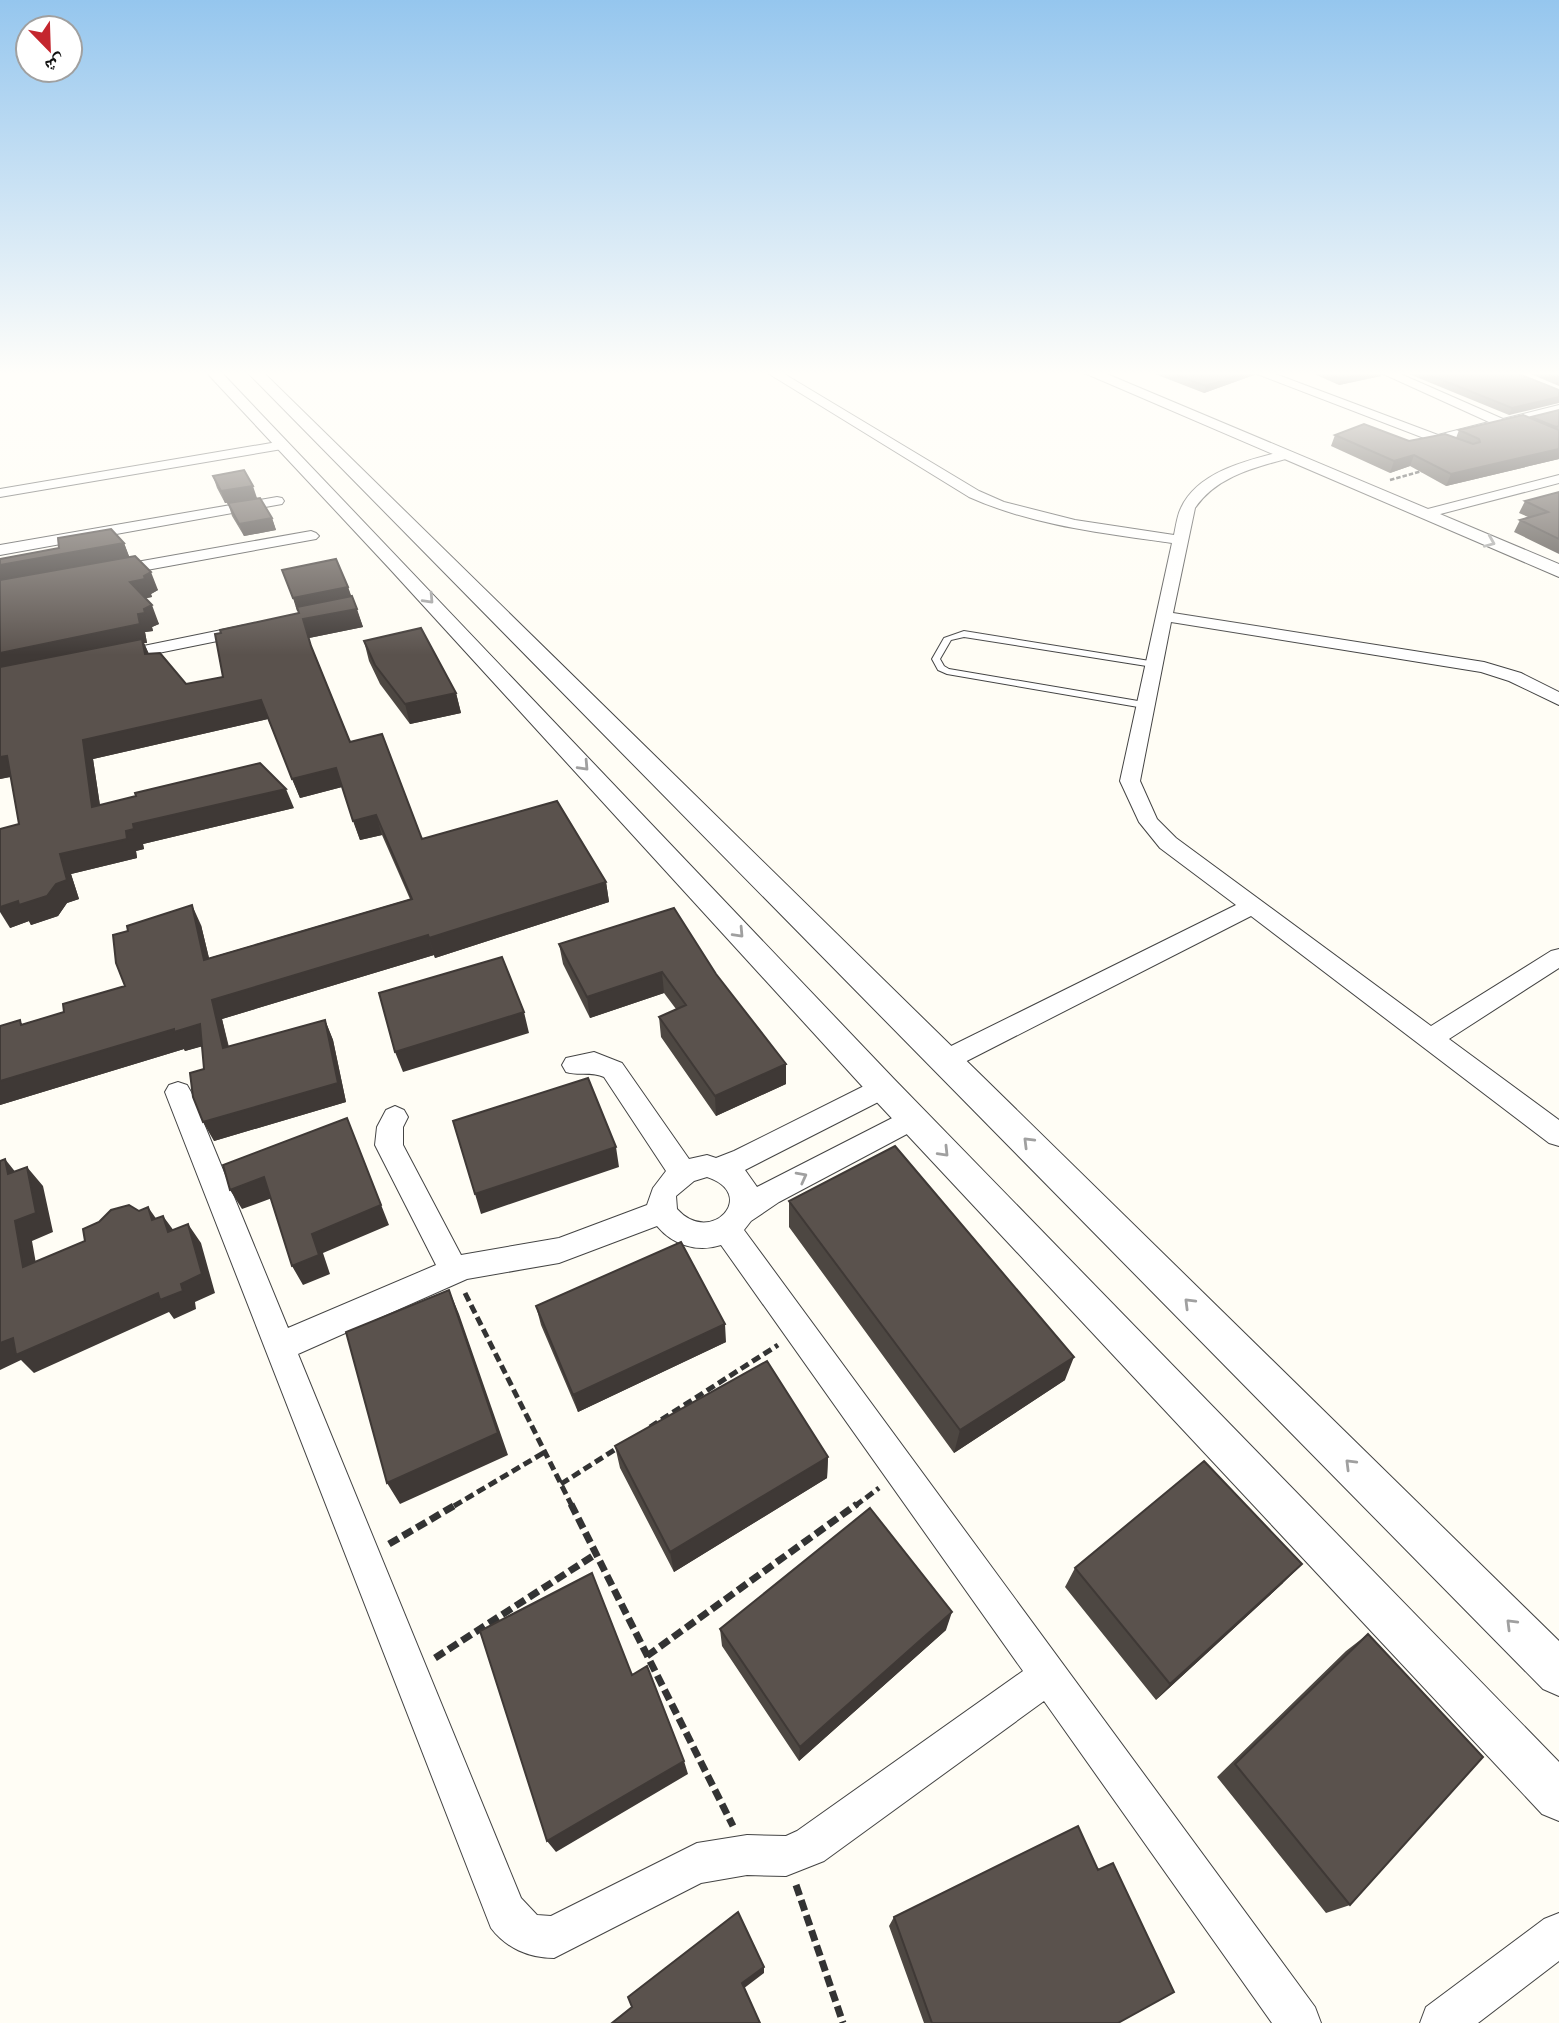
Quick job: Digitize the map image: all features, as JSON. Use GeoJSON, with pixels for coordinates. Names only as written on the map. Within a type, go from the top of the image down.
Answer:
{"type":"FeatureCollection","features":[{"type":"Feature","properties":{"kind":"street"},"geometry":{"type":"LineString","coordinates":[[0,493],[157,466]]}},
{"type":"Feature","properties":{"kind":"street"},"geometry":{"type":"LineString","coordinates":[[303,466],[883,1088],[1559,1797]]}},
{"type":"Feature","properties":{"kind":"street"},"geometry":{"type":"LineString","coordinates":[[349,466],[1559,1673]]}},
{"type":"Feature","properties":{"kind":"street"},"geometry":{"type":"LineString","coordinates":[[928,466],[974,494],[1029,516],[1180,540]]}},
{"type":"Feature","properties":{"kind":"street"},"geometry":{"type":"LineString","coordinates":[[1250,466],[1207,484],[1195,495],[1188,508],[1130,780],[1137,801],[1149,822],[1168,844],[1559,1135]]}},
{"type":"Feature","properties":{"kind":"street"},"geometry":{"type":"LineString","coordinates":[[1311,466],[1425,514],[1472,516],[1559,494]]}},
{"type":"Feature","properties":{"kind":"street"},"geometry":{"type":"LineString","coordinates":[[1351,466],[1386,481],[1559,571]]}},
{"type":"Feature","properties":{"kind":"street"},"geometry":{"type":"LineString","coordinates":[[1448,515],[1559,480]]}},
{"type":"Feature","properties":{"kind":"street"},"geometry":{"type":"LineString","coordinates":[[0,550],[277,501]]}},
{"type":"Feature","properties":{"kind":"street"},"geometry":{"type":"LineString","coordinates":[[1472,516],[1559,553]]}},
{"type":"Feature","properties":{"kind":"street"},"geometry":{"type":"LineString","coordinates":[[95,575],[311,536]]}},
{"type":"Feature","properties":{"kind":"street"},"geometry":{"type":"LineString","coordinates":[[388,556],[418,554],[429,545]]}},
{"type":"Feature","properties":{"kind":"street"},"geometry":{"type":"LineString","coordinates":[[1163,616],[1451,660],[1515,677],[1559,699]]}},
{"type":"Feature","properties":{"kind":"street"},"geometry":{"type":"LineString","coordinates":[[96,661],[260,627]]}},
{"type":"Feature","properties":{"kind":"street"},"geometry":{"type":"LineString","coordinates":[[946,1060],[1252,906]]}},
{"type":"Feature","properties":{"kind":"street"},"geometry":{"type":"LineString","coordinates":[[1430,1039],[1559,957]]}},
{"type":"Feature","properties":{"kind":"street"},"geometry":{"type":"LineString","coordinates":[[575,1065],[594,1062],[613,1070],[682,1172]]}},
{"type":"Feature","properties":{"kind":"street"},"geometry":{"type":"LineString","coordinates":[[719,1168],[744,1159],[883,1088]]}},
{"type":"Feature","properties":{"kind":"street"},"geometry":{"type":"LineString","coordinates":[[178,1092],[506,1913],[526,1934],[554,1937],[697,1863],[747,1855],[786,1856],[810,1847],[1049,1675]]}},
{"type":"Feature","properties":{"kind":"street"},"geometry":{"type":"LineString","coordinates":[[395,1117],[390,1127],[389,1145],[454,1271]]}},
{"type":"Feature","properties":{"kind":"street"},"geometry":{"type":"LineString","coordinates":[[913,1119],[769,1195],[735,1221],[701,1236],[688,1234],[668,1220],[663,1210],[665,1188],[682,1172],[694,1167],[719,1168],[731,1173],[745,1190],[735,1221],[800,1331],[1300,2023]]}},
{"type":"Feature","properties":{"kind":"street"},"geometry":{"type":"LineString","coordinates":[[279,1347],[454,1271],[485,1261],[543,1254],[566,1248],[663,1210]]}},
{"type":"Feature","properties":{"kind":"street"},"geometry":{"type":"LineString","coordinates":[[1442,2023],[1559,1934]]}},
{"type":"Feature","properties":{"kind":"lane"},"geometry":{"type":"LineString","coordinates":[[1144,705],[947,671],[941,668],[936,659],[948,638],[964,634],[1153,664]]}},
{"type":"Feature","properties":{"kind":"path"},"geometry":{"type":"LineString","coordinates":[[1386,481],[1422,471]]}},
{"type":"Feature","properties":{"kind":"path"},"geometry":{"type":"LineString","coordinates":[[454,1271],[747,1855]]}},
{"type":"Feature","properties":{"kind":"path"},"geometry":{"type":"LineString","coordinates":[[640,1433],[800,1331]]}},
{"type":"Feature","properties":{"kind":"path"},"geometry":{"type":"LineString","coordinates":[[561,1484],[629,1440]]}},
{"type":"Feature","properties":{"kind":"path"},"geometry":{"type":"LineString","coordinates":[[365,1559],[545,1452]]}},
{"type":"Feature","properties":{"kind":"path"},"geometry":{"type":"LineString","coordinates":[[647,1656],[902,1471]]}},
{"type":"Feature","properties":{"kind":"path"},"geometry":{"type":"LineString","coordinates":[[410,1673],[596,1555]]}},
{"type":"Feature","properties":{"kind":"path"},"geometry":{"type":"LineString","coordinates":[[786,1856],[844,2023]]}},
{"type":"Feature","properties":{"kind":"building"},"geometry":{"type":"Polygon","coordinates":[[[1436,466],[1484,466],[1451,474],[1436,466]]]}},
{"type":"Feature","properties":{"kind":"building"},"geometry":{"type":"Polygon","coordinates":[[[244,470],[253,486],[221,491],[213,476],[244,470]]]}},
{"type":"Feature","properties":{"kind":"building"},"geometry":{"type":"Polygon","coordinates":[[[1559,492],[1559,539],[1520,520],[1548,512],[1525,501],[1559,492]]]}},
{"type":"Feature","properties":{"kind":"building"},"geometry":{"type":"Polygon","coordinates":[[[260,498],[272,518],[239,524],[228,503],[260,498]]]}},
{"type":"Feature","properties":{"kind":"building"},"geometry":{"type":"Polygon","coordinates":[[[111,529],[124,543],[0,565],[0,559],[59,548],[58,538],[111,529]]]}},
{"type":"Feature","properties":{"kind":"building"},"geometry":{"type":"Polygon","coordinates":[[[135,556],[151,572],[144,576],[145,579],[130,582],[152,605],[144,609],[145,613],[138,614],[140,624],[0,653],[0,580],[135,556]]]}},
{"type":"Feature","properties":{"kind":"building"},"geometry":{"type":"Polygon","coordinates":[[[336,559],[348,587],[293,598],[282,570],[336,559]]]}},
{"type":"Feature","properties":{"kind":"building"},"geometry":{"type":"Polygon","coordinates":[[[352,596],[357,609],[303,619],[311,646],[350,742],[382,734],[422,839],[557,801],[606,882],[429,938],[428,935],[212,1000],[223,1048],[325,1020],[338,1083],[203,1122],[193,1097],[190,1073],[204,1069],[200,1024],[174,1032],[174,1029],[0,1081],[0,1026],[20,1020],[21,1025],[64,1012],[63,1004],[125,986],[116,963],[113,935],[128,931],[127,926],[192,905],[204,960],[412,899],[376,815],[353,821],[336,768],[292,779],[261,700],[83,740],[92,807],[136,796],[135,793],[260,763],[286,789],[133,824],[134,829],[126,831],[127,839],[60,854],[67,880],[56,884],[47,896],[19,905],[18,901],[0,907],[0,829],[19,824],[7,756],[0,757],[0,667],[142,639],[145,654],[160,653],[186,684],[223,677],[215,634],[221,633],[220,630],[299,613],[297,607],[352,596]]]}},
{"type":"Feature","properties":{"kind":"building"},"geometry":{"type":"Polygon","coordinates":[[[421,628],[456,693],[405,704],[375,665],[364,641],[421,628]]]}},
{"type":"Feature","properties":{"kind":"building"},"geometry":{"type":"Polygon","coordinates":[[[674,908],[716,974],[786,1064],[715,1096],[659,1017],[686,1005],[662,972],[587,997],[559,944],[674,908]]]}},
{"type":"Feature","properties":{"kind":"building"},"geometry":{"type":"Polygon","coordinates":[[[502,957],[524,1012],[395,1052],[379,993],[502,957]]]}},
{"type":"Feature","properties":{"kind":"building"},"geometry":{"type":"Polygon","coordinates":[[[588,1078],[616,1147],[475,1194],[453,1121],[588,1078]]]}},
{"type":"Feature","properties":{"kind":"building"},"geometry":{"type":"Polygon","coordinates":[[[347,1118],[381,1205],[312,1234],[319,1255],[292,1266],[264,1177],[230,1190],[223,1165],[347,1118]]]}},
{"type":"Feature","properties":{"kind":"building"},"geometry":{"type":"Polygon","coordinates":[[[895,1146],[1074,1357],[960,1430],[789,1201],[895,1146]]]}},
{"type":"Feature","properties":{"kind":"building"},"geometry":{"type":"Polygon","coordinates":[[[5,1159],[8,1174],[27,1167],[36,1213],[15,1221],[23,1267],[85,1241],[83,1229],[99,1222],[111,1210],[129,1205],[139,1211],[148,1207],[152,1220],[163,1216],[168,1232],[188,1224],[202,1274],[181,1284],[183,1291],[160,1300],[158,1293],[16,1355],[13,1338],[0,1343],[0,1161],[5,1159]]]}},
{"type":"Feature","properties":{"kind":"building"},"geometry":{"type":"Polygon","coordinates":[[[681,1242],[725,1324],[573,1395],[536,1306],[681,1242]]]}},
{"type":"Feature","properties":{"kind":"building"},"geometry":{"type":"Polygon","coordinates":[[[449,1290],[498,1433],[387,1483],[346,1332],[449,1290]]]}},
{"type":"Feature","properties":{"kind":"building"},"geometry":{"type":"Polygon","coordinates":[[[767,1361],[828,1457],[670,1552],[615,1446],[767,1361]]]}},
{"type":"Feature","properties":{"kind":"building"},"geometry":{"type":"Polygon","coordinates":[[[1204,1461],[1302,1564],[1170,1684],[1075,1568],[1204,1461]]]}},
{"type":"Feature","properties":{"kind":"building"},"geometry":{"type":"Polygon","coordinates":[[[870,1508],[952,1612],[800,1747],[720,1629],[870,1508]]]}},
{"type":"Feature","properties":{"kind":"building"},"geometry":{"type":"Polygon","coordinates":[[[592,1573],[632,1675],[647,1666],[684,1761],[547,1841],[480,1631],[592,1573]]]}},
{"type":"Feature","properties":{"kind":"building"},"geometry":{"type":"Polygon","coordinates":[[[1368,1634],[1483,1757],[1350,1905],[1235,1764],[1368,1634]]]}},
{"type":"Feature","properties":{"kind":"building"},"geometry":{"type":"Polygon","coordinates":[[[1078,1826],[1098,1870],[1113,1863],[1174,1992],[1118,2023],[932,2023],[894,1917],[1078,1826]]]}},
{"type":"Feature","properties":{"kind":"building"},"geometry":{"type":"Polygon","coordinates":[[[738,1912],[764,1967],[742,1983],[760,2023],[612,2023],[632,2007],[628,1997],[738,1912]]]}}]}
